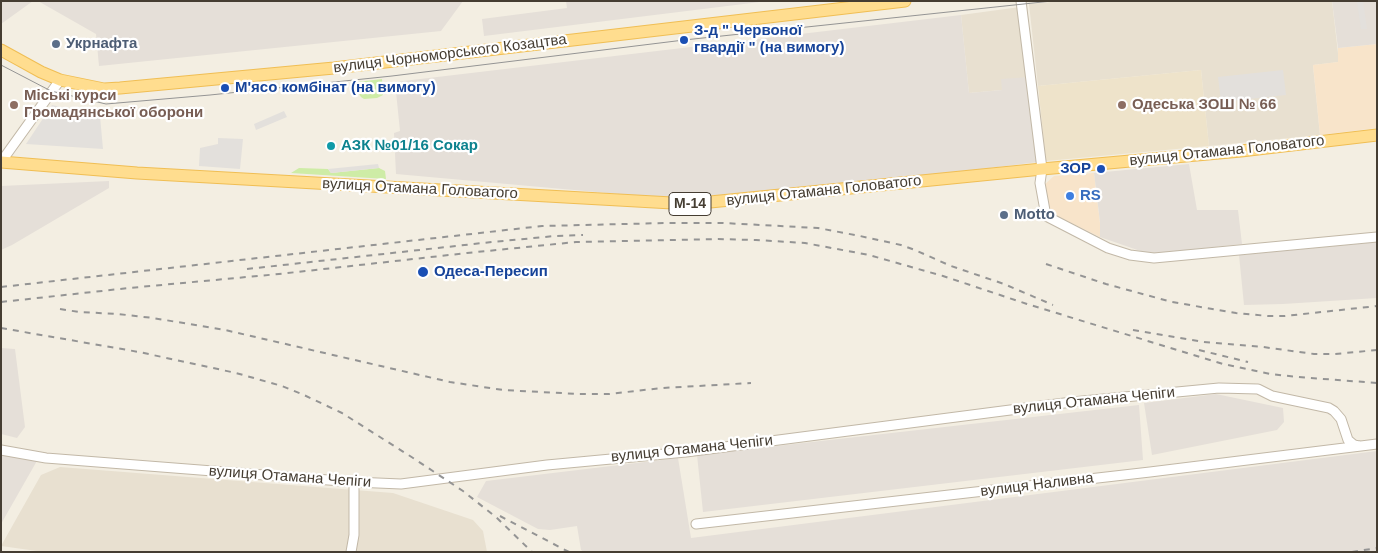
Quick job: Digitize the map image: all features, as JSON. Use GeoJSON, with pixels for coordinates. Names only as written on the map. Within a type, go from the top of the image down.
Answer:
{"type":"FeatureCollection","features":[{"type":"Feature","properties":{"kind":"main road","name":"вулиця Чорноморського Козацтва"},"geometry":{"type":"LineString","coordinates":[[1,50],[60,80],[104,89],[334,68],[905,1]]}},
{"type":"Feature","properties":{"kind":"main road","name":"вулиця Отамана Головатого"},"geometry":{"type":"LineString","coordinates":[[1,162],[137,173],[690,204],[1241,151],[1377,135]]}},
{"type":"Feature","properties":{"kind":"street"},"geometry":{"type":"LineString","coordinates":[[1021,1],[1042,169],[1040,183],[1046,216],[1108,248],[1142,258],[1377,237]]}},
{"type":"Feature","properties":{"kind":"street"},"geometry":{"type":"LineString","coordinates":[[1,162],[60,80]]}},
{"type":"Feature","properties":{"kind":"street","name":"вулиця Отамана Чепіги"},"geometry":{"type":"LineString","coordinates":[[1,450],[46,458],[401,484],[547,465],[686,452],[1072,402],[1219,388],[1258,389],[1272,396],[1329,408],[1340,419],[1348,440],[1354,445],[1359,446]]}},
{"type":"Feature","properties":{"kind":"street","name":"вулиця Наливна"},"geometry":{"type":"LineString","coordinates":[[696,524],[1377,444]]}},
{"type":"Feature","properties":{"kind":"street"},"geometry":{"type":"LineString","coordinates":[[351,552],[354,535],[354,482]]}},
{"type":"Feature","properties":{"kind":"shaded area"},"geometry":{"type":"Polygon","coordinates":[[[1,1],[33,1],[1,24],[1,1]]]}},
{"type":"Feature","properties":{"kind":"shaded area"},"geometry":{"type":"Polygon","coordinates":[[[38,1],[463,1],[441,31],[99,66],[96,34],[38,1]]]}},
{"type":"Feature","properties":{"kind":"shaded area"},"geometry":{"type":"Polygon","coordinates":[[[566,1],[768,1],[484,36],[482,19],[567,8],[566,1]]]}},
{"type":"Feature","properties":{"kind":"shaded area"},"geometry":{"type":"Polygon","coordinates":[[[1061,1],[1332,1],[1339,62],[1313,65],[1320,135],[1209,146],[1201,70],[1038,86],[1029,4],[1061,1]]]}},
{"type":"Feature","properties":{"kind":"shaded area"},"geometry":{"type":"Polygon","coordinates":[[[1332,1],[1377,1],[1377,44],[1338,48],[1332,1]]]}},
{"type":"Feature","properties":{"kind":"shaded area"},"geometry":{"type":"Polygon","coordinates":[[[1363,1],[1367,29],[1361,29],[1357,2],[1363,1]]]}},
{"type":"Feature","properties":{"kind":"shaded area"},"geometry":{"type":"Polygon","coordinates":[[[1020,7],[1030,77],[1002,90],[969,93],[961,15],[1020,7]]]}},
{"type":"Feature","properties":{"kind":"shaded area"},"geometry":{"type":"Polygon","coordinates":[[[961,15],[969,93],[1002,90],[1001,79],[1030,77],[1038,162],[917,177],[674,199],[396,174],[394,133],[400,131],[395,82],[961,15]]]}},
{"type":"Feature","properties":{"kind":"shaded area"},"geometry":{"type":"Polygon","coordinates":[[[1377,44],[1377,128],[1320,135],[1313,65],[1338,62],[1338,48],[1377,44]]]}},
{"type":"Feature","properties":{"kind":"shaded area","name":"Одеська ЗОШ № 66"},"geometry":{"type":"Polygon","coordinates":[[[1201,70],[1209,146],[1046,161],[1038,86],[1201,70]]]}},
{"type":"Feature","properties":{"kind":"shaded area"},"geometry":{"type":"Polygon","coordinates":[[[1283,70],[1286,95],[1221,102],[1218,77],[1283,70]]]}},
{"type":"Feature","properties":{"kind":"shaded area"},"geometry":{"type":"Polygon","coordinates":[[[52,105],[100,116],[103,149],[26,144],[52,105]]]}},
{"type":"Feature","properties":{"kind":"shaded area"},"geometry":{"type":"Polygon","coordinates":[[[284,111],[287,117],[256,130],[254,124],[284,111]]]}},
{"type":"Feature","properties":{"kind":"shaded area"},"geometry":{"type":"Polygon","coordinates":[[[218,138],[243,139],[240,169],[199,166],[200,148],[218,144],[218,138]]]}},
{"type":"Feature","properties":{"kind":"shaded area"},"geometry":{"type":"Polygon","coordinates":[[[378,164],[379,168],[331,173],[328,169],[378,164]]]}},
{"type":"Feature","properties":{"kind":"shaded area"},"geometry":{"type":"Polygon","coordinates":[[[1189,164],[1197,210],[1238,210],[1242,244],[1149,254],[1100,237],[1094,173],[1189,164]]]}},
{"type":"Feature","properties":{"kind":"shaded area"},"geometry":{"type":"Polygon","coordinates":[[[1094,173],[1100,237],[1048,212],[1044,185],[1054,176],[1094,173]]]}},
{"type":"Feature","properties":{"kind":"shaded area"},"geometry":{"type":"Polygon","coordinates":[[[109,181],[109,188],[1,250],[1,186],[109,181]]]}},
{"type":"Feature","properties":{"kind":"shaded area"},"geometry":{"type":"Polygon","coordinates":[[[1377,242],[1377,298],[1244,305],[1239,255],[1377,242]]]}},
{"type":"Feature","properties":{"kind":"shaded area"},"geometry":{"type":"Polygon","coordinates":[[[1,348],[15,349],[25,427],[17,438],[1,434],[1,348]]]}},
{"type":"Feature","properties":{"kind":"shaded area"},"geometry":{"type":"Polygon","coordinates":[[[1216,394],[1283,408],[1284,422],[1277,430],[1152,455],[1144,403],[1216,394]]]}},
{"type":"Feature","properties":{"kind":"shaded area"},"geometry":{"type":"Polygon","coordinates":[[[1139,405],[1143,460],[703,512],[697,455],[1139,405]]]}},
{"type":"Feature","properties":{"kind":"shaded area"},"geometry":{"type":"Polygon","coordinates":[[[1377,451],[1377,552],[584,552],[581,550],[577,526],[550,530],[538,529],[477,497],[486,481],[678,458],[691,538],[1377,451]]]}},
{"type":"Feature","properties":{"kind":"shaded area"},"geometry":{"type":"Polygon","coordinates":[[[1,454],[38,459],[1,524],[1,454]]]}},
{"type":"Feature","properties":{"kind":"shaded area"},"geometry":{"type":"Polygon","coordinates":[[[60,467],[393,493],[473,520],[483,531],[487,552],[44,552],[1,546],[41,475],[60,467]]]}},
{"type":"Feature","properties":{"kind":"green space"},"geometry":{"type":"Polygon","coordinates":[[[382,79],[383,95],[377,98],[364,99],[361,97],[357,82],[382,79]]]}},
{"type":"Feature","properties":{"kind":"green space"},"geometry":{"type":"Polygon","coordinates":[[[299,168],[328,169],[331,173],[379,168],[385,171],[386,179],[291,173],[299,168]]]}},
{"type":"Feature","properties":{"kind":"tram line"},"geometry":{"type":"LineString","coordinates":[[1,65],[51,91],[106,104],[392,76],[684,40],[1052,1]]}},
{"type":"Feature","properties":{"kind":"railway"},"geometry":{"type":"LineString","coordinates":[[1,287],[542,226],[723,223],[818,228],[901,245],[951,266],[1004,284],[1053,305]]}},
{"type":"Feature","properties":{"kind":"railway"},"geometry":{"type":"LineString","coordinates":[[247,269],[492,242],[583,235]]}},
{"type":"Feature","properties":{"kind":"railway"},"geometry":{"type":"LineString","coordinates":[[1,302],[576,242],[756,240],[805,243],[869,255],[943,276],[1027,304],[1223,364],[1270,374],[1377,383]]}},
{"type":"Feature","properties":{"kind":"railway"},"geometry":{"type":"LineString","coordinates":[[1046,264],[1106,284],[1172,302],[1236,313],[1285,316],[1377,306]]}},
{"type":"Feature","properties":{"kind":"railway"},"geometry":{"type":"LineString","coordinates":[[60,309],[153,318],[225,330],[450,382],[503,390],[609,394],[662,388],[751,383]]}},
{"type":"Feature","properties":{"kind":"railway"},"geometry":{"type":"LineString","coordinates":[[1,328],[139,352],[236,373],[282,386],[304,395],[342,413],[463,491],[497,518],[532,552]]}},
{"type":"Feature","properties":{"kind":"railway"},"geometry":{"type":"LineString","coordinates":[[1133,330],[1204,342],[1314,354],[1377,350]]}},
{"type":"Feature","properties":{"kind":"railway"},"geometry":{"type":"LineString","coordinates":[[1199,350],[1248,362]]}},
{"type":"Feature","properties":{"kind":"railway"},"geometry":{"type":"LineString","coordinates":[[500,516],[569,552]]}},
{"type":"Feature","properties":{"kind":"railway"},"geometry":{"type":"LineString","coordinates":[[1352,552],[1377,548]]}},
{"type":"Feature","properties":{"kind":"place","name":"З-д \" Червоної гвардії \" (на вимогу)"},"geometry":{"type":"Point","coordinates":[684,40]}},
{"type":"Feature","properties":{"kind":"place","name":"Укрнафта"},"geometry":{"type":"Point","coordinates":[56,44]}},
{"type":"Feature","properties":{"kind":"place","name":"М'ясо комбінат (на вимогу)"},"geometry":{"type":"Point","coordinates":[225,88]}},
{"type":"Feature","properties":{"kind":"place","name":"Міські курси Громадянської оборони"},"geometry":{"type":"Point","coordinates":[14,105]}},
{"type":"Feature","properties":{"kind":"place","name":"Одеська ЗОШ № 66"},"geometry":{"type":"Point","coordinates":[1122,105]}},
{"type":"Feature","properties":{"kind":"place","name":"АЗК №01/16 Сокар"},"geometry":{"type":"Point","coordinates":[331,146]}},
{"type":"Feature","properties":{"kind":"place","name":"ЗОР"},"geometry":{"type":"Point","coordinates":[1101,169]}},
{"type":"Feature","properties":{"kind":"place","name":"RS"},"geometry":{"type":"Point","coordinates":[1070,196]}},
{"type":"Feature","properties":{"kind":"place","name":"Motto"},"geometry":{"type":"Point","coordinates":[1004,215]}},
{"type":"Feature","properties":{"kind":"place","name":"Одеса-Пересип"},"geometry":{"type":"Point","coordinates":[423,272]}}]}
